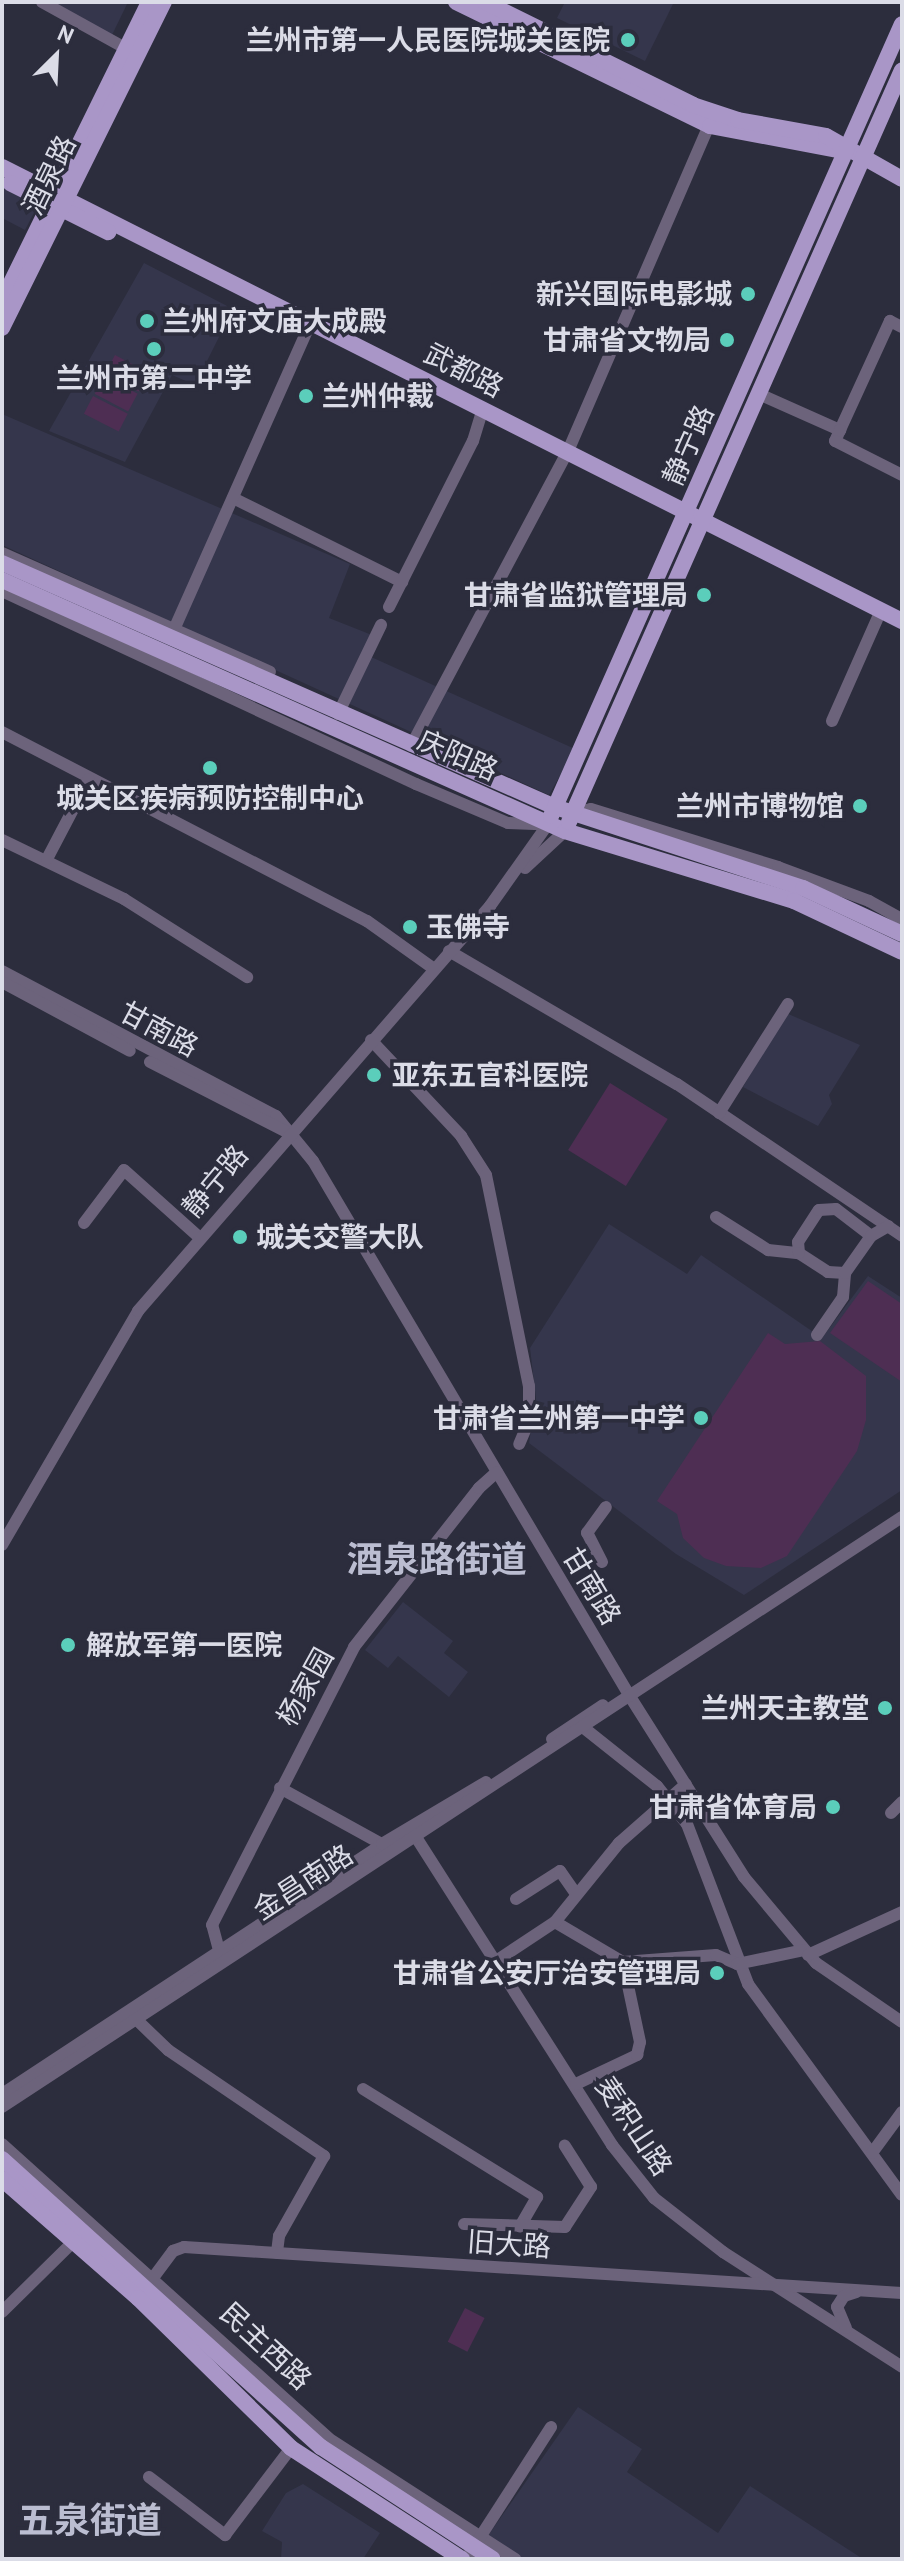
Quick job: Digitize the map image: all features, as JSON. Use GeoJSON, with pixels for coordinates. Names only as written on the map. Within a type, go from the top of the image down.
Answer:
{"type":"FeatureCollection","features":[{"type":"Feature","properties":{"kind":"main road","name":"酒泉路"},"geometry":{"type":"LineString","coordinates":[[2,328],[125,48],[149,2]]}},
{"type":"Feature","properties":{"kind":"main road","name":"酒泉路"},"geometry":{"type":"LineString","coordinates":[[2,301],[164,2]]}},
{"type":"Feature","properties":{"kind":"main road"},"geometry":{"type":"LineString","coordinates":[[456,2],[712,119],[826,136],[846,152],[902,179]]}},
{"type":"Feature","properties":{"kind":"main road"},"geometry":{"type":"LineString","coordinates":[[485,2],[712,119]]}},
{"type":"Feature","properties":{"kind":"main road","name":"静宁路"},"geometry":{"type":"LineString","coordinates":[[548,824],[902,24]]}},
{"type":"Feature","properties":{"kind":"main road","name":"静宁路"},"geometry":{"type":"LineString","coordinates":[[565,831],[902,70]]}},
{"type":"Feature","properties":{"kind":"main road"},"geometry":{"type":"LineString","coordinates":[[862,160],[875,158],[902,169]]}},
{"type":"Feature","properties":{"kind":"main road","name":"武都路"},"geometry":{"type":"LineString","coordinates":[[2,167],[58,202],[308,329],[482,412]]}},
{"type":"Feature","properties":{"kind":"main road","name":"武都路"},"geometry":{"type":"LineString","coordinates":[[2,179],[58,202],[482,412],[902,626]]}},
{"type":"Feature","properties":{"kind":"main road","name":"武都路"},"geometry":{"type":"LineString","coordinates":[[702,523],[878,617],[902,626]]}},
{"type":"Feature","properties":{"kind":"main road","name":"庆阳路"},"geometry":{"type":"LineString","coordinates":[[2,563],[171,634],[555,807],[803,888],[902,934]]}},
{"type":"Feature","properties":{"kind":"main road","name":"庆阳路"},"geometry":{"type":"LineString","coordinates":[[2,580],[548,824],[794,901],[902,952]]}},
{"type":"Feature","properties":{"kind":"main road","name":"民主西路"},"geometry":{"type":"LineString","coordinates":[[2,2159],[321,2447],[471,2550]]}},
{"type":"Feature","properties":{"kind":"main road","name":"民主西路"},"geometry":{"type":"LineString","coordinates":[[2,2179],[75,2240],[146,2288],[291,2448],[471,2550],[493,2559]]}},
{"type":"Feature","properties":{"kind":"street"},"geometry":{"type":"LineString","coordinates":[[42,2],[125,48]]}},
{"type":"Feature","properties":{"kind":"street"},"geometry":{"type":"LineString","coordinates":[[413,742],[566,455],[712,119]]}},
{"type":"Feature","properties":{"kind":"street"},"geometry":{"type":"LineString","coordinates":[[902,327],[890,321],[835,441],[902,475]]}},
{"type":"Feature","properties":{"kind":"street"},"geometry":{"type":"LineString","coordinates":[[2,553],[171,634],[308,329]]}},
{"type":"Feature","properties":{"kind":"street"},"geometry":{"type":"LineString","coordinates":[[759,394],[840,430]]}},
{"type":"Feature","properties":{"kind":"street"},"geometry":{"type":"LineString","coordinates":[[389,607],[473,441],[482,412]]}},
{"type":"Feature","properties":{"kind":"street"},"geometry":{"type":"LineString","coordinates":[[233,498],[402,582]]}},
{"type":"Feature","properties":{"kind":"street"},"geometry":{"type":"LineString","coordinates":[[2,591],[442,795],[508,823],[548,824]]}},
{"type":"Feature","properties":{"kind":"street"},"geometry":{"type":"LineString","coordinates":[[832,721],[878,617]]}},
{"type":"Feature","properties":{"kind":"street"},"geometry":{"type":"LineString","coordinates":[[340,710],[381,625]]}},
{"type":"Feature","properties":{"kind":"street"},"geometry":{"type":"LineString","coordinates":[[2,732],[367,921],[434,969]]}},
{"type":"Feature","properties":{"kind":"street"},"geometry":{"type":"LineString","coordinates":[[47,859],[89,779]]}},
{"type":"Feature","properties":{"kind":"street"},"geometry":{"type":"LineString","coordinates":[[574,813],[591,809],[778,867],[902,919]]}},
{"type":"Feature","properties":{"kind":"street","name":"静宁路"},"geometry":{"type":"LineString","coordinates":[[510,881],[548,824]]}},
{"type":"Feature","properties":{"kind":"street","name":"静宁路"},"geometry":{"type":"LineString","coordinates":[[2,1545],[138,1311],[510,881],[565,831]]}},
{"type":"Feature","properties":{"kind":"street"},"geometry":{"type":"LineString","coordinates":[[2,840],[47,859],[124,899],[247,977]]}},
{"type":"Feature","properties":{"kind":"street"},"geometry":{"type":"LineString","coordinates":[[449,951],[719,1113],[902,1236]]}},
{"type":"Feature","properties":{"kind":"street","name":"甘南路"},"geometry":{"type":"LineString","coordinates":[[2,971],[276,1116],[313,1161],[629,1695],[744,1877],[806,1953],[902,2022]]}},
{"type":"Feature","properties":{"kind":"street","name":"甘南路"},"geometry":{"type":"LineString","coordinates":[[2,982],[290,1133]]}},
{"type":"Feature","properties":{"kind":"street"},"geometry":{"type":"LineString","coordinates":[[719,1113],[788,1004]]}},
{"type":"Feature","properties":{"kind":"street"},"geometry":{"type":"LineString","coordinates":[[371,1040],[453,1126],[486,1175],[529,1386],[529,1421],[519,1444]]}},
{"type":"Feature","properties":{"kind":"street"},"geometry":{"type":"LineString","coordinates":[[84,1223],[124,1170],[186,1220],[200,1238]]}},
{"type":"Feature","properties":{"kind":"street"},"geometry":{"type":"LineString","coordinates":[[799,1253],[798,1242],[819,1210],[827,1207],[871,1236]]}},
{"type":"Feature","properties":{"kind":"street"},"geometry":{"type":"LineString","coordinates":[[716,1217],[768,1250],[799,1253],[828,1272],[845,1273]]}},
{"type":"Feature","properties":{"kind":"street"},"geometry":{"type":"LineString","coordinates":[[817,1335],[843,1297],[845,1273],[871,1236],[888,1226]]}},
{"type":"Feature","properties":{"kind":"street","name":"杨家园"},"geometry":{"type":"LineString","coordinates":[[220,1954],[212,1925],[354,1647],[479,1488],[497,1472]]}},
{"type":"Feature","properties":{"kind":"street"},"geometry":{"type":"LineString","coordinates":[[602,1562],[587,1533],[606,1507]]}},
{"type":"Feature","properties":{"kind":"street","name":"金昌南路"},"geometry":{"type":"LineString","coordinates":[[2,2094],[220,1954],[382,1844],[414,1834],[584,1728],[629,1695],[902,1517]]}},
{"type":"Feature","properties":{"kind":"street","name":"金昌南路"},"geometry":{"type":"LineString","coordinates":[[2,2107],[138,2021],[599,1707],[629,1695]]}},
{"type":"Feature","properties":{"kind":"street"},"geometry":{"type":"LineString","coordinates":[[584,1728],[669,1798],[708,1871],[737,1964],[902,2195]]}},
{"type":"Feature","properties":{"kind":"street"},"geometry":{"type":"LineString","coordinates":[[496,1961],[555,1922],[576,1894],[686,1784]]}},
{"type":"Feature","properties":{"kind":"street"},"geometry":{"type":"LineString","coordinates":[[280,1788],[382,1844]]}},
{"type":"Feature","properties":{"kind":"street"},"geometry":{"type":"LineString","coordinates":[[891,1813],[902,1802]]}},
{"type":"Feature","properties":{"kind":"street","name":"麦积山路"},"geometry":{"type":"LineString","coordinates":[[414,1834],[612,2145],[654,2198],[774,2285],[902,2367]]}},
{"type":"Feature","properties":{"kind":"street"},"geometry":{"type":"LineString","coordinates":[[516,1899],[560,1871],[576,1894]]}},
{"type":"Feature","properties":{"kind":"street"},"geometry":{"type":"LineString","coordinates":[[555,1922],[623,1962],[716,1955],[737,1964],[806,1953],[902,1912]]}},
{"type":"Feature","properties":{"kind":"street"},"geometry":{"type":"LineString","coordinates":[[576,2084],[637,2055],[640,2042],[623,1962]]}},
{"type":"Feature","properties":{"kind":"street"},"geometry":{"type":"LineString","coordinates":[[138,2021],[168,2050],[324,2156],[279,2236],[277,2253]]}},
{"type":"Feature","properties":{"kind":"street"},"geometry":{"type":"LineString","coordinates":[[363,2089],[537,2197],[520,2226]]}},
{"type":"Feature","properties":{"kind":"street"},"geometry":{"type":"LineString","coordinates":[[872,2153],[902,2112]]}},
{"type":"Feature","properties":{"kind":"street","name":"民主西路"},"geometry":{"type":"LineString","coordinates":[[2,2144],[146,2288]]}},
{"type":"Feature","properties":{"kind":"street"},"geometry":{"type":"LineString","coordinates":[[464,2224],[565,2227],[591,2187],[565,2146]]}},
{"type":"Feature","properties":{"kind":"street"},"geometry":{"type":"LineString","coordinates":[[2,2312],[75,2240]]}},
{"type":"Feature","properties":{"kind":"street"},"geometry":{"type":"LineString","coordinates":[[707,2281],[725,2278],[731,2269],[728,2258],[708,2240]]}},
{"type":"Feature","properties":{"kind":"street","name":"旧大路"},"geometry":{"type":"LineString","coordinates":[[146,2288],[173,2251],[184,2247],[902,2293]]}},
{"type":"Feature","properties":{"kind":"street"},"geometry":{"type":"LineString","coordinates":[[864,2343],[844,2324],[837,2307],[849,2293],[872,2291]]}},
{"type":"Feature","properties":{"kind":"street"},"geometry":{"type":"LineString","coordinates":[[471,2550],[551,2427]]}},
{"type":"Feature","properties":{"kind":"street"},"geometry":{"type":"LineString","coordinates":[[149,2477],[225,2535],[291,2448]]}},
{"type":"Feature","properties":{"kind":"street","name":"民主西路"},"geometry":{"type":"LineString","coordinates":[[471,2550],[515,2559]]}},
{"type":"Feature","properties":{"kind":"shaded area"},"geometry":{"type":"Polygon","coordinates":[[[50,2],[128,2],[112,35],[50,2]]]}},
{"type":"Feature","properties":{"kind":"shaded area","name":"兰州市第一人民医院城关医院"},"geometry":{"type":"Polygon","coordinates":[[[565,2],[674,2],[645,61],[557,18],[565,2]]]}},
{"type":"Feature","properties":{"kind":"shaded area"},"geometry":{"type":"Polygon","coordinates":[[[2,186],[38,205],[25,230],[2,218],[2,186]]]}},
{"type":"Feature","properties":{"kind":"shaded area","name":"兰州市第二中学"},"geometry":{"type":"Polygon","coordinates":[[[144,263],[233,309],[195,385],[172,375],[125,462],[49,431],[144,263]]]}},
{"type":"Feature","properties":{"kind":"shaded area"},"geometry":{"type":"Polygon","coordinates":[[[115,355],[149,373],[139,391],[105,374],[115,355]]]}},
{"type":"Feature","properties":{"kind":"shaded area"},"geometry":{"type":"Polygon","coordinates":[[[104,376],[138,394],[128,411],[95,394],[104,376]]]}},
{"type":"Feature","properties":{"kind":"shaded area"},"geometry":{"type":"Polygon","coordinates":[[[93,396],[128,414],[119,432],[84,414],[93,396]]]}},
{"type":"Feature","properties":{"kind":"shaded area"},"geometry":{"type":"Polygon","coordinates":[[[2,414],[350,564],[329,618],[377,637],[369,656],[575,749],[549,795],[2,545],[2,414]]]}},
{"type":"Feature","properties":{"kind":"shaded area"},"geometry":{"type":"Polygon","coordinates":[[[786,1013],[860,1045],[829,1095],[832,1104],[818,1126],[743,1087],[786,1013]]]}},
{"type":"Feature","properties":{"kind":"shaded area"},"geometry":{"type":"Polygon","coordinates":[[[610,1083],[668,1119],[626,1186],[568,1150],[610,1083]]]}},
{"type":"Feature","properties":{"kind":"shaded area","name":"甘肃省兰州第一中学"},"geometry":{"type":"Polygon","coordinates":[[[609,1224],[687,1274],[701,1255],[822,1338],[868,1276],[902,1298],[902,1490],[744,1595],[676,1554],[529,1443],[536,1399],[530,1348],[609,1224]]]}},
{"type":"Feature","properties":{"kind":"shaded area"},"geometry":{"type":"Polygon","coordinates":[[[868,1281],[902,1304],[902,1382],[830,1333],[868,1281]]]}},
{"type":"Feature","properties":{"kind":"shaded area"},"geometry":{"type":"Polygon","coordinates":[[[768,1333],[785,1344],[820,1341],[866,1376],[866,1420],[857,1451],[787,1556],[761,1568],[726,1566],[704,1558],[683,1538],[677,1514],[657,1501],[768,1333]]]}},
{"type":"Feature","properties":{"kind":"shaded area"},"geometry":{"type":"Polygon","coordinates":[[[403,1602],[453,1641],[444,1653],[468,1672],[449,1697],[398,1656],[388,1668],[365,1650],[403,1602]]]}},
{"type":"Feature","properties":{"kind":"shaded area"},"geometry":{"type":"Polygon","coordinates":[[[465,2308],[485,2318],[467,2352],[448,2342],[465,2308]]]}},
{"type":"Feature","properties":{"kind":"shaded area"},"geometry":{"type":"Polygon","coordinates":[[[578,2407],[642,2449],[627,2472],[718,2533],[750,2486],[863,2559],[509,2559],[483,2543],[578,2407]]]}},
{"type":"Feature","properties":{"kind":"shaded area"},"geometry":{"type":"Polygon","coordinates":[[[303,2484],[380,2533],[363,2559],[281,2559],[282,2542],[262,2531],[286,2493],[303,2484]]]}},
{"type":"Feature","properties":{"kind":"place","name":"兰州市第一人民医院城关医院"},"geometry":{"type":"Point","coordinates":[628,40]}},
{"type":"Feature","properties":{"kind":"place","name":"新兴国际电影城"},"geometry":{"type":"Point","coordinates":[748,294]}},
{"type":"Feature","properties":{"kind":"place","name":"兰州府文庙大成殿"},"geometry":{"type":"Point","coordinates":[147,321]}},
{"type":"Feature","properties":{"kind":"place","name":"甘肃省文物局"},"geometry":{"type":"Point","coordinates":[727,340]}},
{"type":"Feature","properties":{"kind":"place","name":"兰州市第二中学"},"geometry":{"type":"Point","coordinates":[154,349]}},
{"type":"Feature","properties":{"kind":"place","name":"兰州仲裁"},"geometry":{"type":"Point","coordinates":[306,396]}},
{"type":"Feature","properties":{"kind":"place","name":"甘肃省监狱管理局"},"geometry":{"type":"Point","coordinates":[704,595]}},
{"type":"Feature","properties":{"kind":"place","name":"城关区疾病预防控制中心"},"geometry":{"type":"Point","coordinates":[210,768]}},
{"type":"Feature","properties":{"kind":"place","name":"兰州市博物馆"},"geometry":{"type":"Point","coordinates":[860,806]}},
{"type":"Feature","properties":{"kind":"place","name":"玉佛寺"},"geometry":{"type":"Point","coordinates":[410,927]}},
{"type":"Feature","properties":{"kind":"place","name":"亚东五官科医院"},"geometry":{"type":"Point","coordinates":[374,1075]}},
{"type":"Feature","properties":{"kind":"place","name":"城关交警大队"},"geometry":{"type":"Point","coordinates":[240,1237]}},
{"type":"Feature","properties":{"kind":"place","name":"甘肃省兰州第一中学"},"geometry":{"type":"Point","coordinates":[701,1418]}},
{"type":"Feature","properties":{"kind":"place","name":"解放军第一医院"},"geometry":{"type":"Point","coordinates":[68,1645]}},
{"type":"Feature","properties":{"kind":"place","name":"兰州天主教堂"},"geometry":{"type":"Point","coordinates":[885,1708]}},
{"type":"Feature","properties":{"kind":"place","name":"甘肃省体育局"},"geometry":{"type":"Point","coordinates":[833,1807]}},
{"type":"Feature","properties":{"kind":"place","name":"甘肃省公安厅治安管理局"},"geometry":{"type":"Point","coordinates":[717,1973]}},
{"type":"Feature","properties":{"kind":"district","name":"酒泉路街道"},"geometry":{"type":"Point","coordinates":[437,1559]}},
{"type":"Feature","properties":{"kind":"district","name":"五泉街道"},"geometry":{"type":"Point","coordinates":[90,2520]}}]}
